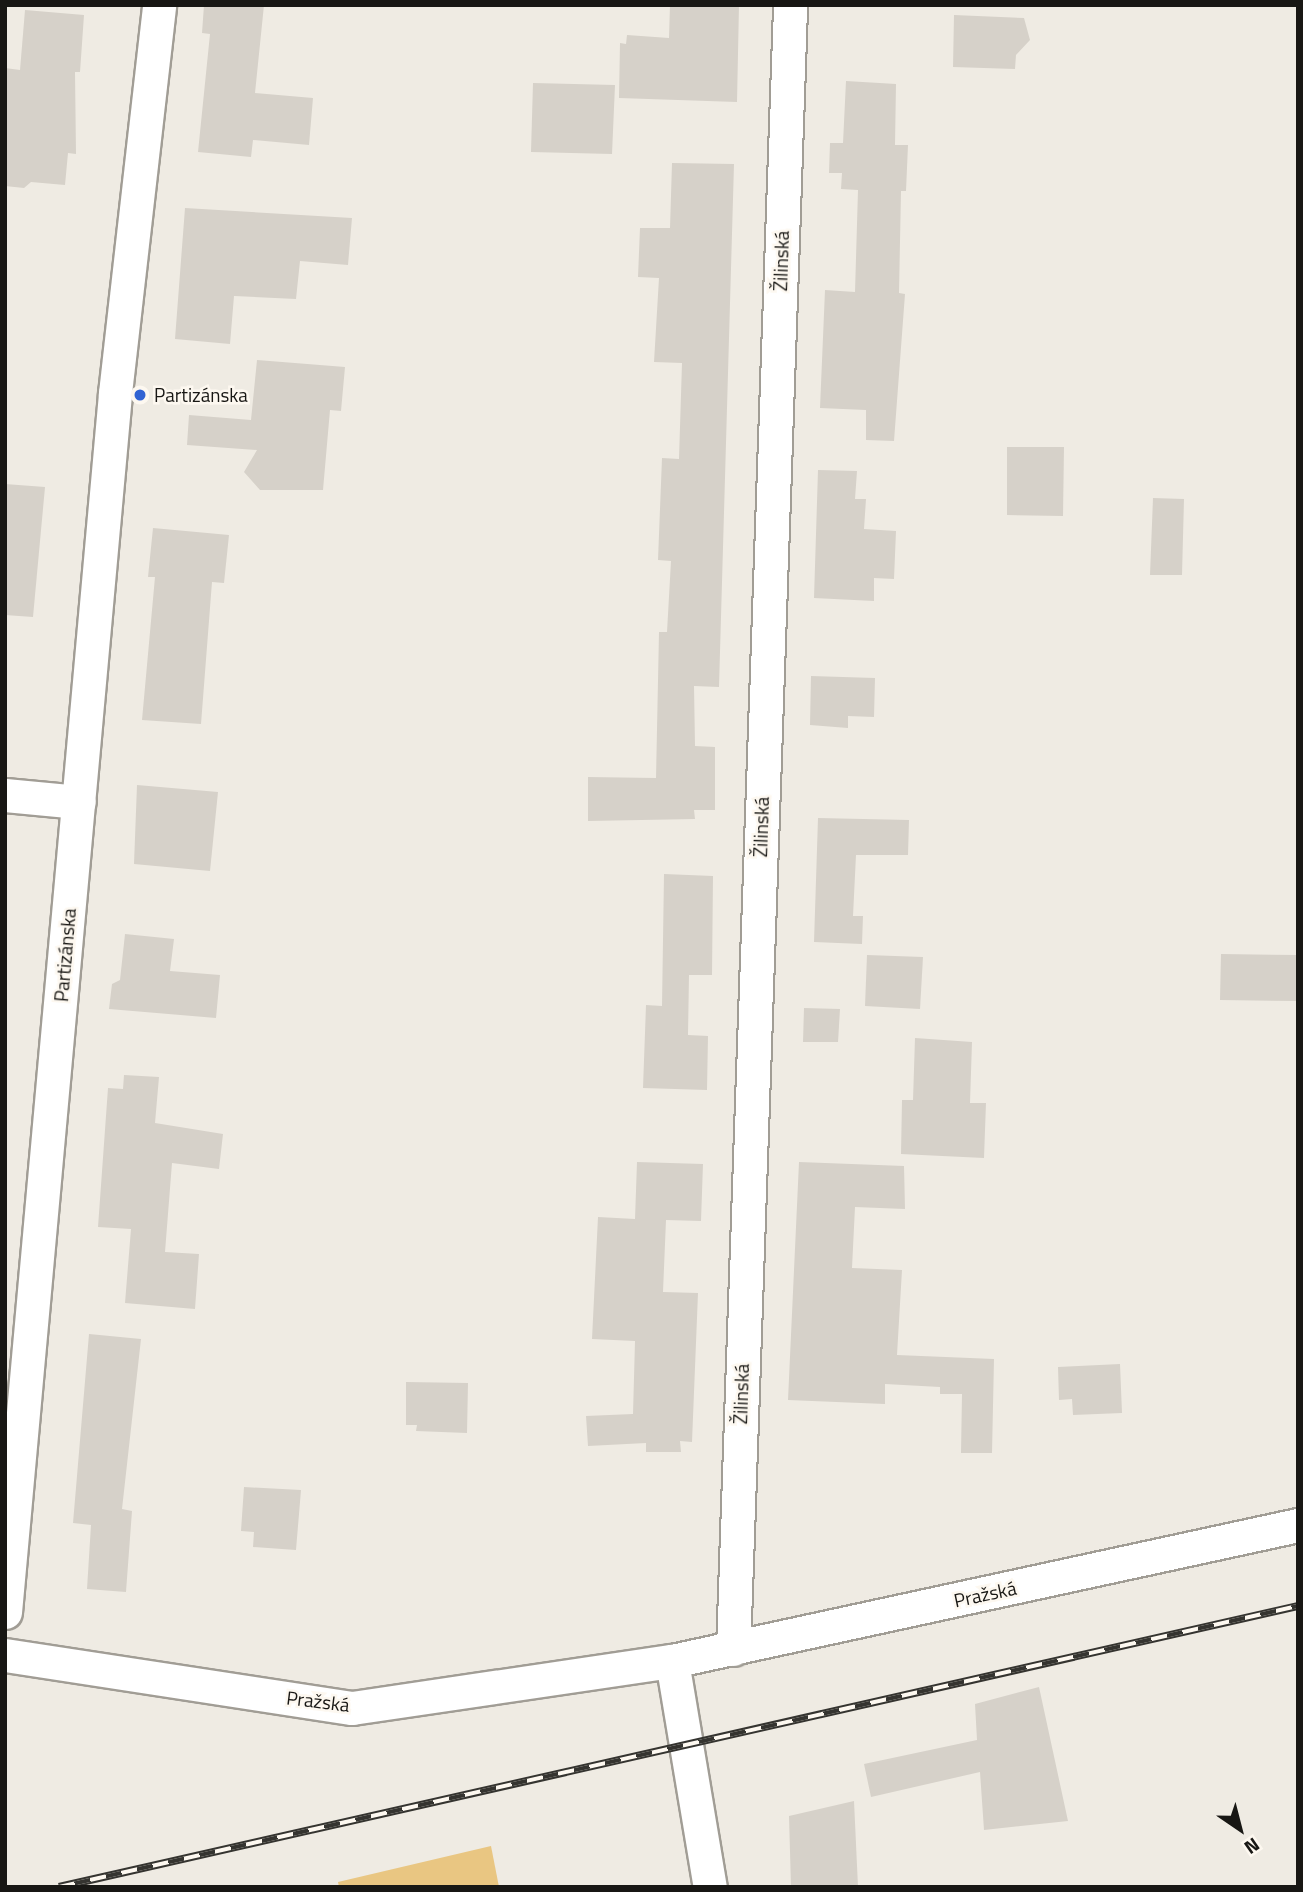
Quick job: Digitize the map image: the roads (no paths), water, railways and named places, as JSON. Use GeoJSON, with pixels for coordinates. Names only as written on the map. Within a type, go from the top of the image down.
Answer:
{"type":"FeatureCollection","features":[{"type":"Feature","properties":{"kind":"street","name":"Partizánska"},"geometry":{"type":"LineString","coordinates":[[5,1612],[114,393],[159,5]]}},
{"type":"Feature","properties":{"kind":"street","name":"Žilinská"},"geometry":{"type":"LineString","coordinates":[[733,1649],[790,5]]}},
{"type":"Feature","properties":{"kind":"street"},"geometry":{"type":"LineString","coordinates":[[5,795],[79,802]]}},
{"type":"Feature","properties":{"kind":"street","name":"Pražská"},"geometry":{"type":"LineString","coordinates":[[5,1655],[352,1708],[672,1661],[1298,1525]]}},
{"type":"Feature","properties":{"kind":"street"},"geometry":{"type":"LineString","coordinates":[[672,1661],[710,1887]]}},
{"type":"Feature","properties":{"kind":"railway"},"geometry":{"type":"LineString","coordinates":[[59,1887],[1298,1606]]}},
{"type":"Feature","properties":{"kind":"place","name":"Partizánska"},"geometry":{"type":"Point","coordinates":[140,395]}}]}
